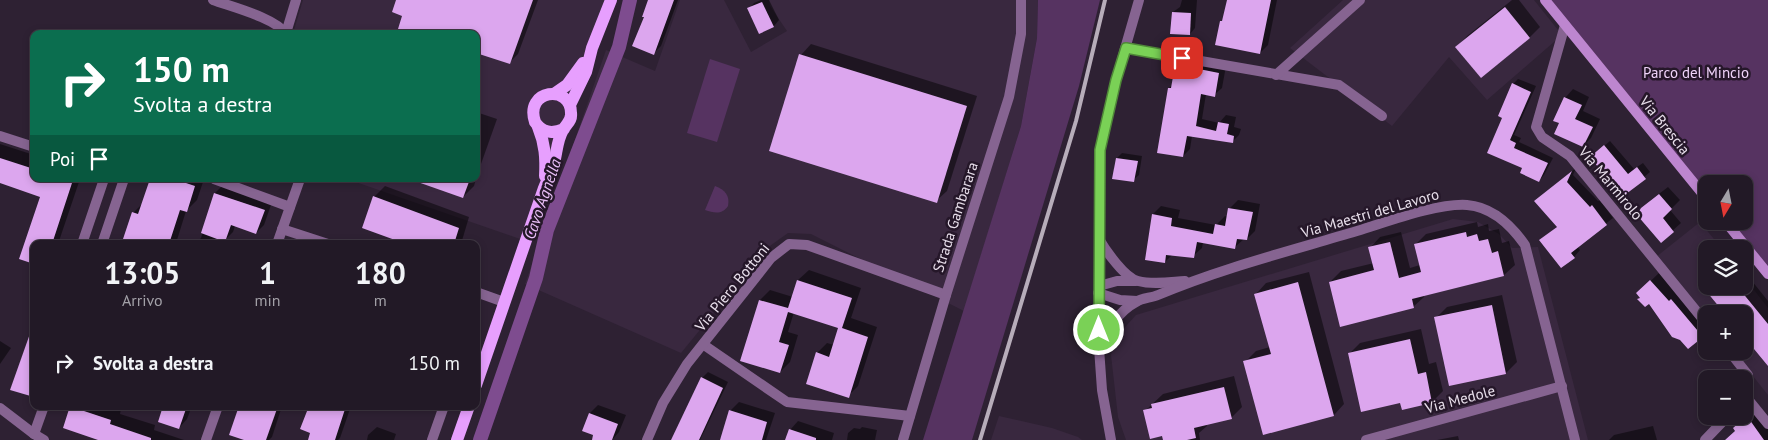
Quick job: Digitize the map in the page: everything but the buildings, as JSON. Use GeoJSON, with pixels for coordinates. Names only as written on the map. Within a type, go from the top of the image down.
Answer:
{"type":"FeatureCollection","features":[{"type":"Feature","properties":{"kind":"main road"},"geometry":{"type":"LineString","coordinates":[[570,105],[586,72],[592,48],[611,0]]}},
{"type":"Feature","properties":{"kind":"main road","name":"Via Brescia"},"geometry":{"type":"LineString","coordinates":[[1549,3],[1565,26],[1698,188]]}},
{"type":"Feature","properties":{"kind":"main road"},"geometry":{"type":"LineString","coordinates":[[554,94],[567,86],[578,73],[592,48]]}},
{"type":"Feature","properties":{"kind":"main road"},"geometry":{"type":"LineString","coordinates":[[480,373],[553,166],[557,147],[564,129],[570,120],[570,105],[566,99],[554,94],[548,94],[536,101],[533,108],[533,116],[544,141],[546,155],[544,188]]}},
{"type":"Feature","properties":{"kind":"main road"},"geometry":{"type":"LineString","coordinates":[[538,127],[551,132],[564,129]]}},
{"type":"Feature","properties":{"kind":"main road"},"geometry":{"type":"LineString","coordinates":[[1732,230],[1768,274]]}},
{"type":"Feature","properties":{"kind":"main road"},"geometry":{"type":"LineString","coordinates":[[457,440],[468,410]]}},
{"type":"Feature","properties":{"kind":"street"},"geometry":{"type":"LineString","coordinates":[[212,0],[271,21],[284,30]]}},
{"type":"Feature","properties":{"kind":"street"},"geometry":{"type":"LineString","coordinates":[[287,30],[296,0]]}},
{"type":"Feature","properties":{"kind":"street","name":"Strada Gambarara"},"geometry":{"type":"LineString","coordinates":[[904,440],[946,295],[1009,97],[1021,34],[1021,0]]}},
{"type":"Feature","properties":{"kind":"street"},"geometry":{"type":"LineString","coordinates":[[1111,440],[1102,390],[1099,348],[1098,237],[1100,150],[1116,80],[1138,0]]}},
{"type":"Feature","properties":{"kind":"street"},"geometry":{"type":"LineString","coordinates":[[1276,75],[1360,0]]}},
{"type":"Feature","properties":{"kind":"street","name":"Via Marmirolo"},"geometry":{"type":"LineString","coordinates":[[1565,26],[1536,127],[1542,137],[1570,156],[1698,313]]}},
{"type":"Feature","properties":{"kind":"street"},"geometry":{"type":"LineString","coordinates":[[1126,48],[1339,85],[1382,116]]}},
{"type":"Feature","properties":{"kind":"street"},"geometry":{"type":"LineString","coordinates":[[0,136],[30,146]]}},
{"type":"Feature","properties":{"kind":"street"},"geometry":{"type":"LineString","coordinates":[[83,240],[103,182]]}},
{"type":"Feature","properties":{"kind":"street"},"geometry":{"type":"LineString","coordinates":[[103,240],[120,182]]}},
{"type":"Feature","properties":{"kind":"street"},"geometry":{"type":"LineString","coordinates":[[222,182],[290,207]]}},
{"type":"Feature","properties":{"kind":"street"},"geometry":{"type":"LineString","coordinates":[[278,240],[299,182]]}},
{"type":"Feature","properties":{"kind":"street","name":"Via Maestri del Lavoro"},"geometry":{"type":"LineString","coordinates":[[1191,281],[1411,215],[1449,206],[1469,205],[1494,213],[1512,228],[1524,245],[1575,440]]}},
{"type":"Feature","properties":{"kind":"street"},"geometry":{"type":"LineString","coordinates":[[282,229],[316,240]]}},
{"type":"Feature","properties":{"kind":"street"},"geometry":{"type":"LineString","coordinates":[[1098,237],[1109,256],[1136,281]]}},
{"type":"Feature","properties":{"kind":"street","name":"Via Piero Bottoni"},"geometry":{"type":"LineString","coordinates":[[647,440],[663,403],[687,364],[772,258],[789,244],[807,245],[946,295]]}},
{"type":"Feature","properties":{"kind":"street"},"geometry":{"type":"LineString","coordinates":[[1099,290],[1117,281],[1151,283],[1191,281]]}},
{"type":"Feature","properties":{"kind":"street"},"geometry":{"type":"LineString","coordinates":[[1099,290],[1120,300],[1137,301],[1153,298],[1191,281]]}},
{"type":"Feature","properties":{"kind":"street"},"geometry":{"type":"LineString","coordinates":[[480,293],[504,302]]}},
{"type":"Feature","properties":{"kind":"street"},"geometry":{"type":"LineString","coordinates":[[1099,348],[1111,324],[1122,312],[1137,301]]}},
{"type":"Feature","properties":{"kind":"street"},"geometry":{"type":"LineString","coordinates":[[704,345],[787,402],[910,416]]}},
{"type":"Feature","properties":{"kind":"street"},"geometry":{"type":"LineString","coordinates":[[1736,360],[1744,370]]}},
{"type":"Feature","properties":{"kind":"street","name":"Via Medole"},"geometry":{"type":"LineString","coordinates":[[1366,440],[1562,386]]}},
{"type":"Feature","properties":{"kind":"street"},"geometry":{"type":"LineString","coordinates":[[1753,407],[1768,424]]}},
{"type":"Feature","properties":{"kind":"street"},"geometry":{"type":"LineString","coordinates":[[0,408],[44,440]]}},
{"type":"Feature","properties":{"kind":"street"},"geometry":{"type":"LineString","coordinates":[[34,434],[43,410]]}},
{"type":"Feature","properties":{"kind":"street"},"geometry":{"type":"LineString","coordinates":[[206,440],[217,410]]}},
{"type":"Feature","properties":{"kind":"street"},"geometry":{"type":"LineString","coordinates":[[432,440],[443,410]]}},
{"type":"Feature","properties":{"kind":"street"},"geometry":{"type":"LineString","coordinates":[[1705,440],[1719,425]]}},
{"type":"Feature","properties":{"kind":"shaded area"},"geometry":{"type":"Polygon","coordinates":[[[303,0],[609,0],[523,240],[356,182],[480,182],[480,30],[294,30],[303,0]]]}},
{"type":"Feature","properties":{"kind":"shaded area"},"geometry":{"type":"Polygon","coordinates":[[[680,0],[724,0],[751,52],[787,31],[770,6],[769,0],[1038,0],[1037,38],[1021,126],[964,311],[811,234],[788,233],[767,248],[681,353],[525,284],[606,50],[655,71],[680,0]]]}},
{"type":"Feature","properties":{"kind":"shaded area"},"geometry":{"type":"Polygon","coordinates":[[[1343,0],[1534,0],[1562,35],[1487,100],[1449,57],[1392,126],[1290,48],[1343,0]]]}},
{"type":"Feature","properties":{"kind":"shaded area"},"geometry":{"type":"Polygon","coordinates":[[[1453,219],[1478,222],[1499,234],[1512,248],[1538,247],[1588,440],[1126,440],[1118,417],[1111,355],[1118,335],[1136,315],[1453,219]]]}},
{"type":"Feature","properties":{"kind":"shaded area"},"geometry":{"type":"Polygon","coordinates":[[[1698,224],[1698,230],[1707,230],[1715,240],[1698,240],[1698,295],[1753,295],[1753,289],[1768,308],[1768,395],[1753,376],[1753,370],[1748,370],[1740,360],[1753,360],[1753,305],[1698,305],[1698,309],[1656,257],[1698,224]]]}},
{"type":"Feature","properties":{"kind":"shaded area"},"geometry":{"type":"Polygon","coordinates":[[[999,416],[1052,428],[1082,440],[991,440],[999,416]]]}},
{"type":"Feature","properties":{"kind":"green space"},"geometry":{"type":"Polygon","coordinates":[[[1038,0],[1100,0],[1079,86],[972,440],[923,440],[1021,126],[1037,38],[1038,0]]]}},
{"type":"Feature","properties":{"kind":"green space","name":"Parco del Mincio"},"geometry":{"type":"Polygon","coordinates":[[[1544,0],[1768,0],[1768,273],[1753,255],[1753,240],[1741,240],[1732,230],[1753,230],[1753,175],[1698,175],[1698,188],[1544,0]]]}},
{"type":"Feature","properties":{"kind":"green space"},"geometry":{"type":"Polygon","coordinates":[[[710,59],[740,69],[717,142],[687,133],[710,59]]]}},
{"type":"Feature","properties":{"kind":"green space"},"geometry":{"type":"Polygon","coordinates":[[[715,186],[724,191],[728,199],[728,206],[723,211],[712,212],[705,210],[715,186]]]}},
{"type":"Feature","properties":{"kind":"waterway","name":"Cavo Agnella"},"geometry":{"type":"LineString","coordinates":[[480,440],[536,278],[547,230],[619,47],[630,0]]}},
{"type":"Feature","properties":{"kind":"railway"},"geometry":{"type":"LineString","coordinates":[[980,440],[1076,121],[1105,0]]}},
{"type":"Feature","properties":{"kind":"route"},"geometry":{"type":"LineString","coordinates":[[1099,330],[1098,237],[1100,150],[1116,80],[1126,48],[1182,58]]}}]}
